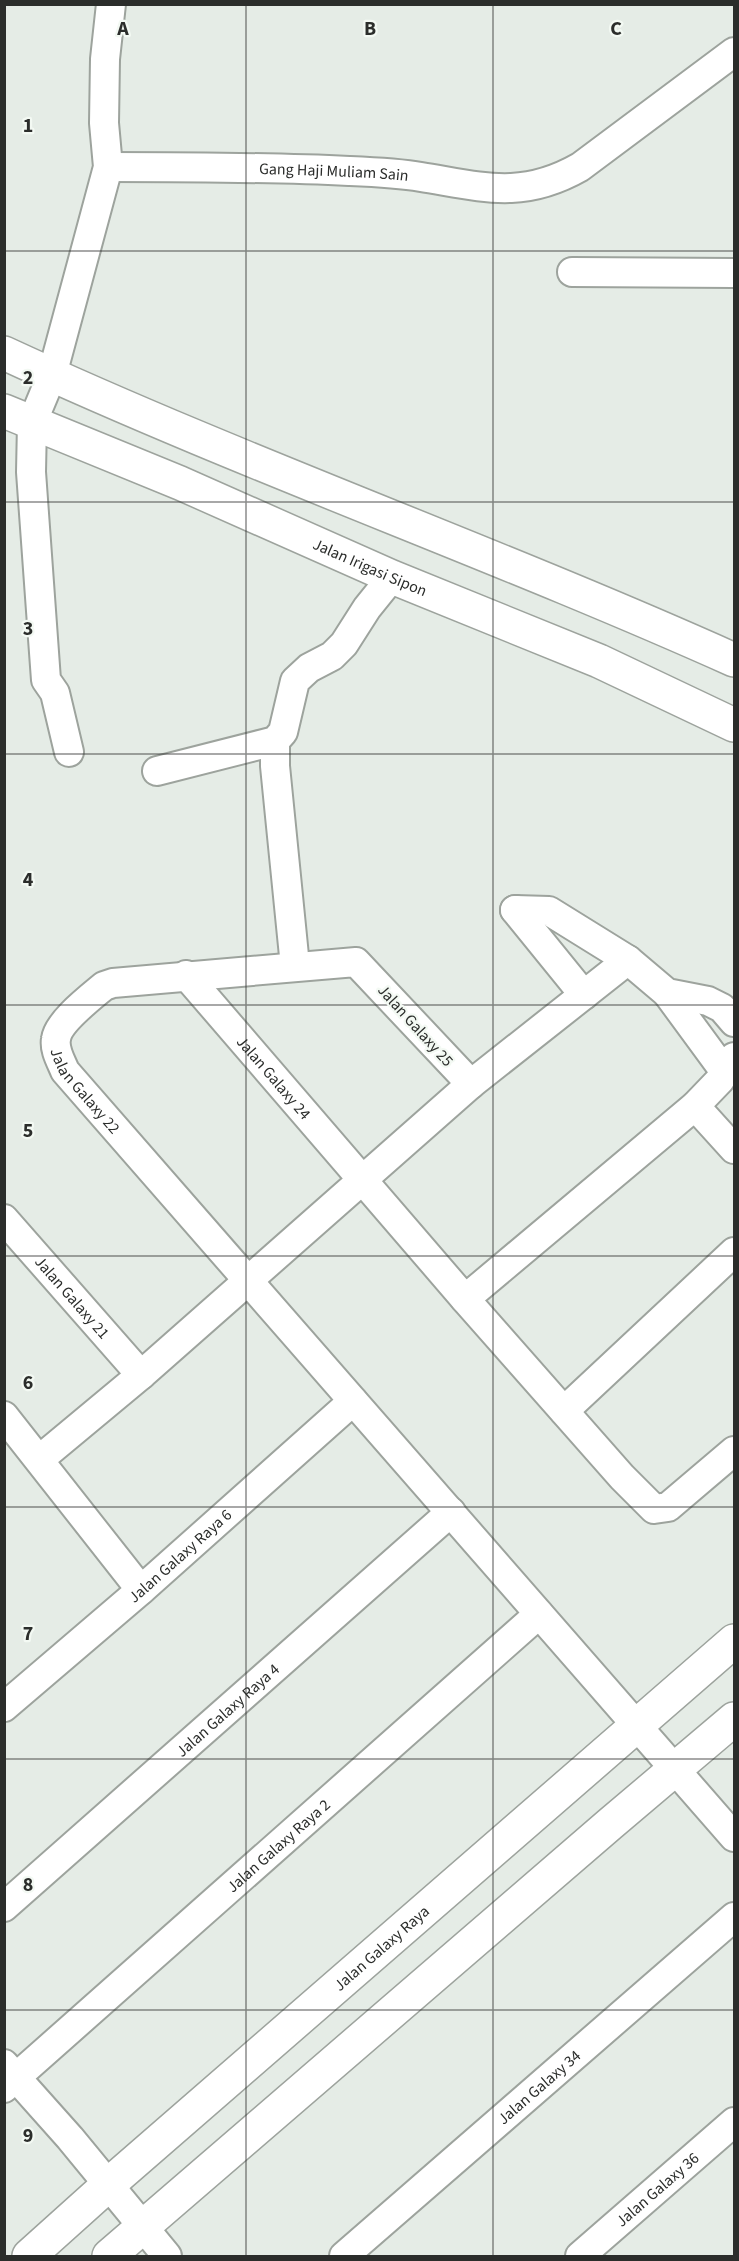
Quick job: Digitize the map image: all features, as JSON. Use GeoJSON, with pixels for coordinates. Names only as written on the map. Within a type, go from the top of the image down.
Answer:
{"type":"FeatureCollection","features":[{"type":"Feature","properties":{"kind":"street"},"geometry":{"type":"LineString","coordinates":[[69,752],[55,693],[46,680],[32,472],[34,403],[108,167],[104,123],[105,59],[111,4]]}},
{"type":"Feature","properties":{"kind":"street","name":"Gang Haji Muliam Sain"},"geometry":{"type":"LineString","coordinates":[[108,167],[350,171],[418,176],[483,188],[539,186],[580,167],[735,52]]}},
{"type":"Feature","properties":{"kind":"street"},"geometry":{"type":"LineString","coordinates":[[572,272],[735,273]]}},
{"type":"Feature","properties":{"kind":"street","name":"Jalan Irigasi Sipon"},"geometry":{"type":"LineString","coordinates":[[4,353],[34,403],[180,483],[392,577],[599,661],[735,725]]}},
{"type":"Feature","properties":{"kind":"street","name":"Jalan Irigasi Sipon"},"geometry":{"type":"LineString","coordinates":[[34,403],[355,504],[642,618],[735,660]]}},
{"type":"Feature","properties":{"kind":"street"},"geometry":{"type":"LineString","coordinates":[[157,771],[275,741],[283,732],[295,681],[309,668],[332,656],[344,644],[367,608],[392,577]]}},
{"type":"Feature","properties":{"kind":"street"},"geometry":{"type":"LineString","coordinates":[[275,741],[275,766],[295,966]]}},
{"type":"Feature","properties":{"kind":"street"},"geometry":{"type":"LineString","coordinates":[[465,1299],[695,1106],[720,1080],[730,1064],[667,993],[628,960],[549,912],[515,910],[584,995]]}},
{"type":"Feature","properties":{"kind":"street"},"geometry":{"type":"LineString","coordinates":[[40,1459],[141,1375],[471,1084],[628,960]]}},
{"type":"Feature","properties":{"kind":"street","name":"Jalan Galaxy 22"},"geometry":{"type":"LineString","coordinates":[[361,965],[346,961],[113,983],[104,986],[60,1027],[56,1039],[57,1053],[65,1071],[735,1837]]}},
{"type":"Feature","properties":{"kind":"street","name":"Jalan Galaxy 25"},"geometry":{"type":"LineString","coordinates":[[361,965],[471,1084]]}},
{"type":"Feature","properties":{"kind":"street","name":"Jalan Galaxy 24"},"geometry":{"type":"LineString","coordinates":[[186,975],[564,1412],[622,1478],[654,1509],[668,1507],[735,1450]]}},
{"type":"Feature","properties":{"kind":"street"},"geometry":{"type":"LineString","coordinates":[[667,993],[708,1001],[722,1008],[735,1022]]}},
{"type":"Feature","properties":{"kind":"street"},"geometry":{"type":"LineString","coordinates":[[695,1106],[735,1149]]}},
{"type":"Feature","properties":{"kind":"street","name":"Jalan Galaxy 21"},"geometry":{"type":"LineString","coordinates":[[4,1219],[141,1375]]}},
{"type":"Feature","properties":{"kind":"street"},"geometry":{"type":"LineString","coordinates":[[564,1412],[735,1252]]}},
{"type":"Feature","properties":{"kind":"street","name":"Jalan Galaxy Raya 6"},"geometry":{"type":"LineString","coordinates":[[4,1707],[141,1590],[353,1401]]}},
{"type":"Feature","properties":{"kind":"street"},"geometry":{"type":"LineString","coordinates":[[4,1416],[141,1590]]}},
{"type":"Feature","properties":{"kind":"street","name":"Jalan Galaxy Raya 4"},"geometry":{"type":"LineString","coordinates":[[4,1907],[451,1512]]}},
{"type":"Feature","properties":{"kind":"street","name":"Jalan Galaxy Raya 2"},"geometry":{"type":"LineString","coordinates":[[9,2076],[539,1614]]}},
{"type":"Feature","properties":{"kind":"street","name":"Jalan Galaxy Raya"},"geometry":{"type":"LineString","coordinates":[[29,2256],[735,1641]]}},
{"type":"Feature","properties":{"kind":"street"},"geometry":{"type":"LineString","coordinates":[[109,2256],[675,1768],[735,1719]]}},
{"type":"Feature","properties":{"kind":"street","name":"Jalan Galaxy 34"},"geometry":{"type":"LineString","coordinates":[[344,2256],[735,1917]]}},
{"type":"Feature","properties":{"kind":"street"},"geometry":{"type":"LineString","coordinates":[[9,2076],[108,2185],[167,2256]]}},
{"type":"Feature","properties":{"kind":"street","name":"Jalan Galaxy 36"},"geometry":{"type":"LineString","coordinates":[[580,2256],[735,2122]]}}]}
